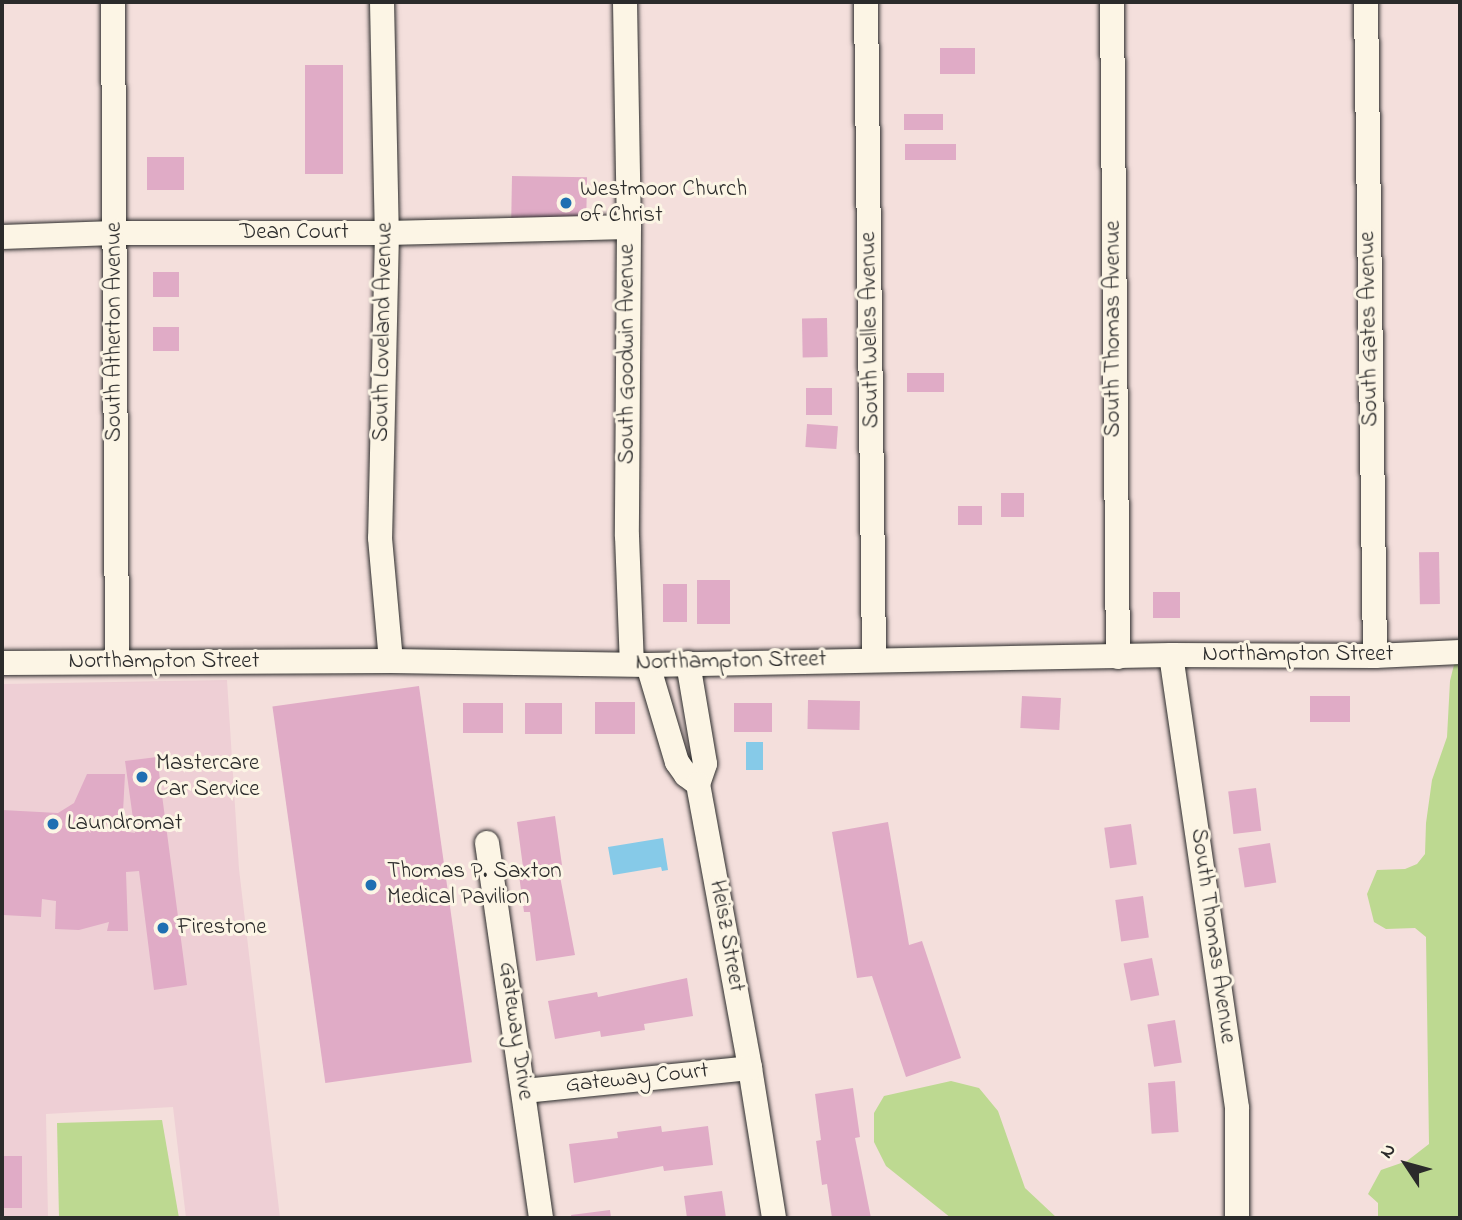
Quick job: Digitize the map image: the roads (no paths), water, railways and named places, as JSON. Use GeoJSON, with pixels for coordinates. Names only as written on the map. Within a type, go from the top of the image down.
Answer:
{"type":"FeatureCollection","features":[{"type":"Feature","properties":{"kind":"street","name":"South Atherton Avenue"},"geometry":{"type":"LineString","coordinates":[[113,2],[117,663]]}},
{"type":"Feature","properties":{"kind":"street","name":"South Loveland Avenue"},"geometry":{"type":"LineString","coordinates":[[382,2],[387,233],[380,538],[391,661]]}},
{"type":"Feature","properties":{"kind":"street","name":"South Goodwin Avenue"},"geometry":{"type":"LineString","coordinates":[[625,2],[629,227],[627,536],[640,664]]}},
{"type":"Feature","properties":{"kind":"street","name":"South Welles Avenue"},"geometry":{"type":"LineString","coordinates":[[866,2],[874,659]]}},
{"type":"Feature","properties":{"kind":"street","name":"South Thomas Avenue"},"geometry":{"type":"LineString","coordinates":[[1112,2],[1118,657]]}},
{"type":"Feature","properties":{"kind":"street","name":"South Gates Avenue"},"geometry":{"type":"LineString","coordinates":[[1366,2],[1375,656]]}},
{"type":"Feature","properties":{"kind":"street","name":"Dean Court"},"geometry":{"type":"LineString","coordinates":[[2,237],[114,233],[387,233],[629,227]]}},
{"type":"Feature","properties":{"kind":"street","name":"Northampton Street"},"geometry":{"type":"LineString","coordinates":[[2,663],[391,661],[640,664],[1171,655],[1375,656],[1460,652]]}},
{"type":"Feature","properties":{"kind":"street","name":"South Thomas Avenue"},"geometry":{"type":"LineString","coordinates":[[1171,655],[1237,1108],[1237,1218]]}},
{"type":"Feature","properties":{"kind":"street"},"geometry":{"type":"LineString","coordinates":[[640,664],[677,762],[686,775],[698,784],[705,764],[688,663]]}},
{"type":"Feature","properties":{"kind":"street","name":"Heisz Street"},"geometry":{"type":"LineString","coordinates":[[698,784],[750,1068],[774,1218]]}},
{"type":"Feature","properties":{"kind":"street","name":"Gateway Drive"},"geometry":{"type":"LineString","coordinates":[[487,843],[541,1218]]}},
{"type":"Feature","properties":{"kind":"street","name":"Gateway Court"},"geometry":{"type":"LineString","coordinates":[[524,1091],[750,1068]]}},
{"type":"Feature","properties":{"kind":"water"},"geometry":{"type":"Polygon","coordinates":[[[746,742],[763,742],[763,770],[746,770],[746,742]]]}},
{"type":"Feature","properties":{"kind":"water"},"geometry":{"type":"Polygon","coordinates":[[[663,838],[668,870],[662,871],[661,867],[613,875],[608,847],[663,838]]]}},
{"type":"Feature","properties":{"kind":"place","name":"Westmoor Church of Christ"},"geometry":{"type":"Point","coordinates":[566,203]}},
{"type":"Feature","properties":{"kind":"place","name":"Mastercare Car Service"},"geometry":{"type":"Point","coordinates":[142,777]}},
{"type":"Feature","properties":{"kind":"place","name":"Laundromat"},"geometry":{"type":"Point","coordinates":[53,824]}},
{"type":"Feature","properties":{"kind":"place","name":"Thomas P. Saxton Medical Pavilion"},"geometry":{"type":"Point","coordinates":[371,885]}},
{"type":"Feature","properties":{"kind":"place","name":"Firestone"},"geometry":{"type":"Point","coordinates":[163,928]}}]}
